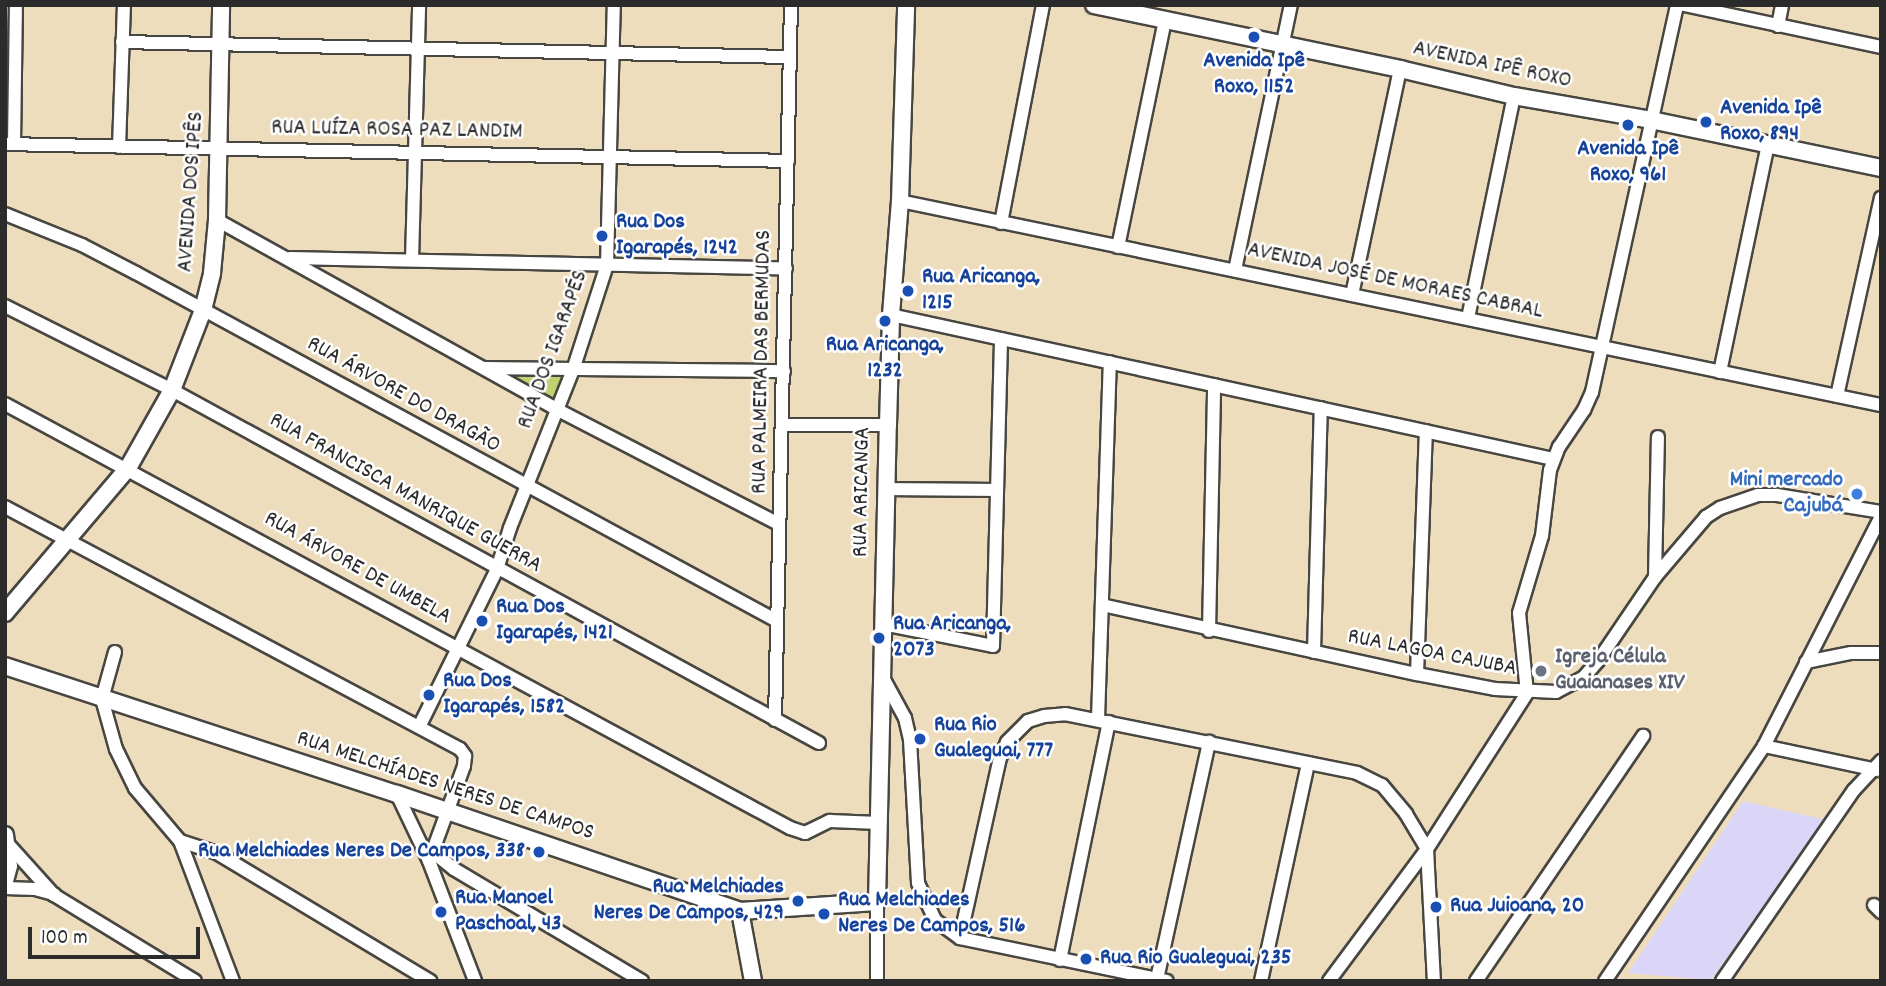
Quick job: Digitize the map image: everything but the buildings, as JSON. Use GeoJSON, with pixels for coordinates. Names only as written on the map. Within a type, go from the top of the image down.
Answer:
{"type":"FeatureCollection","features":[{"type":"Feature","properties":{"kind":"street"},"geometry":{"type":"LineString","coordinates":[[10,144],[16,5]]}},
{"type":"Feature","properties":{"kind":"street"},"geometry":{"type":"LineString","coordinates":[[119,147],[124,5]]}},
{"type":"Feature","properties":{"kind":"street","name":"AVENIDA DOS IPÊS"},"geometry":{"type":"LineString","coordinates":[[5,613],[128,468],[172,390],[203,310],[212,273],[217,220],[221,5]]}},
{"type":"Feature","properties":{"kind":"street"},"geometry":{"type":"LineString","coordinates":[[412,260],[419,5]]}},
{"type":"Feature","properties":{"kind":"street","name":"RUA DOS IGARAPÉS"},"geometry":{"type":"LineString","coordinates":[[420,725],[460,649],[497,569],[525,486],[573,370],[607,265],[614,5]]}},
{"type":"Feature","properties":{"kind":"street","name":"RUA PALMEIRA DAS BERMUDAS"},"geometry":{"type":"LineString","coordinates":[[775,720],[791,5]]}},
{"type":"Feature","properties":{"kind":"street","name":"RUA ARICANGA"},"geometry":{"type":"LineString","coordinates":[[877,981],[881,676],[891,315],[900,201],[906,5]]}},
{"type":"Feature","properties":{"kind":"street"},"geometry":{"type":"LineString","coordinates":[[1001,223],[1043,5]]}},
{"type":"Feature","properties":{"kind":"street","name":"AVENIDA IPÊ ROXO"},"geometry":{"type":"LineString","coordinates":[[1094,5],[1165,22],[1400,69],[1514,96],[1651,120],[1881,169]]}},
{"type":"Feature","properties":{"kind":"street"},"geometry":{"type":"LineString","coordinates":[[1235,271],[1291,5]]}},
{"type":"Feature","properties":{"kind":"street"},"geometry":{"type":"LineString","coordinates":[[1329,981],[1427,849],[1527,693],[1519,612],[1542,536],[1553,459],[1588,401],[1603,347],[1677,5]]}},
{"type":"Feature","properties":{"kind":"street"},"geometry":{"type":"LineString","coordinates":[[1684,5],[1881,47]]}},
{"type":"Feature","properties":{"kind":"street"},"geometry":{"type":"LineString","coordinates":[[1778,26],[1782,5]]}},
{"type":"Feature","properties":{"kind":"street"},"geometry":{"type":"LineString","coordinates":[[1118,247],[1165,22]]}},
{"type":"Feature","properties":{"kind":"street"},"geometry":{"type":"LineString","coordinates":[[122,42],[789,57]]}},
{"type":"Feature","properties":{"kind":"street"},"geometry":{"type":"LineString","coordinates":[[1352,295],[1400,69]]}},
{"type":"Feature","properties":{"kind":"street"},"geometry":{"type":"LineString","coordinates":[[1468,318],[1514,96]]}},
{"type":"Feature","properties":{"kind":"street","name":"RUA LUÍZA ROSA PAZ LANDIM"},"geometry":{"type":"LineString","coordinates":[[10,144],[788,161]]}},
{"type":"Feature","properties":{"kind":"street"},"geometry":{"type":"LineString","coordinates":[[1720,372],[1768,145]]}},
{"type":"Feature","properties":{"kind":"street"},"geometry":{"type":"LineString","coordinates":[[1837,397],[1881,198]]}},
{"type":"Feature","properties":{"kind":"street","name":"AVENIDA JOSÉ DE MORAES CABRAL"},"geometry":{"type":"LineString","coordinates":[[900,201],[1881,405]]}},
{"type":"Feature","properties":{"kind":"street","name":"RUA ÁRVORE DO DRAGÃO"},"geometry":{"type":"LineString","coordinates":[[5,214],[82,245],[777,621]]}},
{"type":"Feature","properties":{"kind":"street"},"geometry":{"type":"LineString","coordinates":[[217,220],[556,409],[779,524]]}},
{"type":"Feature","properties":{"kind":"street"},"geometry":{"type":"LineString","coordinates":[[286,258],[786,268]]}},
{"type":"Feature","properties":{"kind":"street","name":"RUA FRANCISCA MANRIQUE GUERRA"},"geometry":{"type":"LineString","coordinates":[[5,306],[172,390],[819,743]]}},
{"type":"Feature","properties":{"kind":"street"},"geometry":{"type":"LineString","coordinates":[[891,315],[1553,459]]}},
{"type":"Feature","properties":{"kind":"street"},"geometry":{"type":"LineString","coordinates":[[883,624],[993,646],[1001,338]]}},
{"type":"Feature","properties":{"kind":"street"},"geometry":{"type":"LineString","coordinates":[[1059,960],[1103,720],[1102,605],[1110,362]]}},
{"type":"Feature","properties":{"kind":"street"},"geometry":{"type":"LineString","coordinates":[[481,368],[784,370]]}},
{"type":"Feature","properties":{"kind":"street"},"geometry":{"type":"LineString","coordinates":[[1209,631],[1214,385]]}},
{"type":"Feature","properties":{"kind":"street","name":"RUA ÁRVORE DE UMBELA"},"geometry":{"type":"LineString","coordinates":[[5,404],[799,832],[813,831],[830,821],[879,823]]}},
{"type":"Feature","properties":{"kind":"street"},"geometry":{"type":"LineString","coordinates":[[1314,652],[1321,408]]}},
{"type":"Feature","properties":{"kind":"street"},"geometry":{"type":"LineString","coordinates":[[783,425],[888,425]]}},
{"type":"Feature","properties":{"kind":"street"},"geometry":{"type":"LineString","coordinates":[[1417,674],[1426,431]]}},
{"type":"Feature","properties":{"kind":"street"},"geometry":{"type":"LineString","coordinates":[[1656,577],[1658,437]]}},
{"type":"Feature","properties":{"kind":"street"},"geometry":{"type":"LineString","coordinates":[[887,489],[995,491]]}},
{"type":"Feature","properties":{"kind":"street","name":"RUA LAGOA CAJUBA"},"geometry":{"type":"LineString","coordinates":[[1102,605],[1209,631],[1417,674],[1527,693],[1556,692],[1584,677],[1598,662],[1656,577],[1706,517],[1740,499],[1777,495],[1881,514]]}},
{"type":"Feature","properties":{"kind":"street"},"geometry":{"type":"LineString","coordinates":[[5,507],[65,541],[420,725],[460,749],[465,756],[464,766],[431,857]]}},
{"type":"Feature","properties":{"kind":"street"},"geometry":{"type":"LineString","coordinates":[[1605,981],[1764,746],[1881,514]]}},
{"type":"Feature","properties":{"kind":"street"},"geometry":{"type":"LineString","coordinates":[[115,652],[102,699],[122,765],[135,788],[180,841],[233,981]]}},
{"type":"Feature","properties":{"kind":"street"},"geometry":{"type":"LineString","coordinates":[[1807,662],[1851,653],[1881,653]]}},
{"type":"Feature","properties":{"kind":"street","name":"RUA MELCHÍADES NERES DE CAMPOS"},"geometry":{"type":"LineString","coordinates":[[5,666],[397,794],[740,911],[877,902]]}},
{"type":"Feature","properties":{"kind":"street"},"geometry":{"type":"LineString","coordinates":[[881,676],[900,705],[910,740],[917,869],[922,896],[935,920],[960,938],[1059,960],[1162,980],[1209,742]]}},
{"type":"Feature","properties":{"kind":"street"},"geometry":{"type":"LineString","coordinates":[[960,938],[1000,758],[1007,742],[1021,726],[1044,716],[1065,715],[1103,720],[1357,773],[1382,785],[1406,814],[1427,849],[1434,981]]}},
{"type":"Feature","properties":{"kind":"street"},"geometry":{"type":"LineString","coordinates":[[1476,981],[1643,736]]}},
{"type":"Feature","properties":{"kind":"street"},"geometry":{"type":"LineString","coordinates":[[1722,981],[1878,767],[1764,746]]}},
{"type":"Feature","properties":{"kind":"street"},"geometry":{"type":"LineString","coordinates":[[1261,981],[1308,763]]}},
{"type":"Feature","properties":{"kind":"street"},"geometry":{"type":"LineString","coordinates":[[397,794],[431,857],[475,981]]}},
{"type":"Feature","properties":{"kind":"street"},"geometry":{"type":"LineString","coordinates":[[5,881],[9,866],[7,839]]}},
{"type":"Feature","properties":{"kind":"street"},"geometry":{"type":"LineString","coordinates":[[7,839],[54,895]]}},
{"type":"Feature","properties":{"kind":"street"},"geometry":{"type":"LineString","coordinates":[[180,841],[217,853],[430,981]]}},
{"type":"Feature","properties":{"kind":"street"},"geometry":{"type":"LineString","coordinates":[[431,857],[642,981]]}},
{"type":"Feature","properties":{"kind":"street"},"geometry":{"type":"LineString","coordinates":[[5,888],[35,889],[54,895],[195,981]]}},
{"type":"Feature","properties":{"kind":"street"},"geometry":{"type":"LineString","coordinates":[[740,911],[753,981]]}},
{"type":"Feature","properties":{"kind":"shaded area"},"geometry":{"type":"Polygon","coordinates":[[[1743,801],[1826,820],[1711,980],[1628,973],[1743,801]]]}},
{"type":"Feature","properties":{"kind":"green space"},"geometry":{"type":"Polygon","coordinates":[[[473,363],[568,366],[552,407],[473,363]]]}},
{"type":"Feature","properties":{"kind":"place","name":"Avenida Ipê Roxo, 1152"},"geometry":{"type":"Point","coordinates":[1254,37]}},
{"type":"Feature","properties":{"kind":"place","name":"Avenida Ipê Roxo, 894"},"geometry":{"type":"Point","coordinates":[1706,122]}},
{"type":"Feature","properties":{"kind":"place","name":"Avenida Ipê Roxo, 961"},"geometry":{"type":"Point","coordinates":[1628,125]}},
{"type":"Feature","properties":{"kind":"place","name":"Rua Dos Igarapés, 1242"},"geometry":{"type":"Point","coordinates":[602,236]}},
{"type":"Feature","properties":{"kind":"place","name":"Rua Aricanga, 1215"},"geometry":{"type":"Point","coordinates":[908,291]}},
{"type":"Feature","properties":{"kind":"place","name":"Rua Aricanga, 1232"},"geometry":{"type":"Point","coordinates":[885,321]}},
{"type":"Feature","properties":{"kind":"place","name":"Mini mercado Cajubá"},"geometry":{"type":"Point","coordinates":[1857,494]}},
{"type":"Feature","properties":{"kind":"place","name":"Rua Dos Igarapés, 1421"},"geometry":{"type":"Point","coordinates":[482,621]}},
{"type":"Feature","properties":{"kind":"place","name":"Rua Aricanga, 2073"},"geometry":{"type":"Point","coordinates":[879,638]}},
{"type":"Feature","properties":{"kind":"place","name":"Igreja Célula Guaianases XIV"},"geometry":{"type":"Point","coordinates":[1541,671]}},
{"type":"Feature","properties":{"kind":"place","name":"Rua Dos Igarapés, 1582"},"geometry":{"type":"Point","coordinates":[429,695]}},
{"type":"Feature","properties":{"kind":"place","name":"Rua Rio Gualeguai, 777"},"geometry":{"type":"Point","coordinates":[920,739]}},
{"type":"Feature","properties":{"kind":"place","name":"Rua Melchiades Neres De Campos, 338"},"geometry":{"type":"Point","coordinates":[539,852]}},
{"type":"Feature","properties":{"kind":"place","name":"Rua Melchiades Neres De Campos, 429"},"geometry":{"type":"Point","coordinates":[798,901]}},
{"type":"Feature","properties":{"kind":"place","name":"Rua Juioana, 20"},"geometry":{"type":"Point","coordinates":[1436,907]}},
{"type":"Feature","properties":{"kind":"place","name":"Rua Manoel Paschoal, 43"},"geometry":{"type":"Point","coordinates":[441,912]}},
{"type":"Feature","properties":{"kind":"place","name":"Rua Melchiades Neres De Campos, 516"},"geometry":{"type":"Point","coordinates":[824,914]}},
{"type":"Feature","properties":{"kind":"place","name":"Rua Rio Gualeguai, 235"},"geometry":{"type":"Point","coordinates":[1086,959]}}]}
